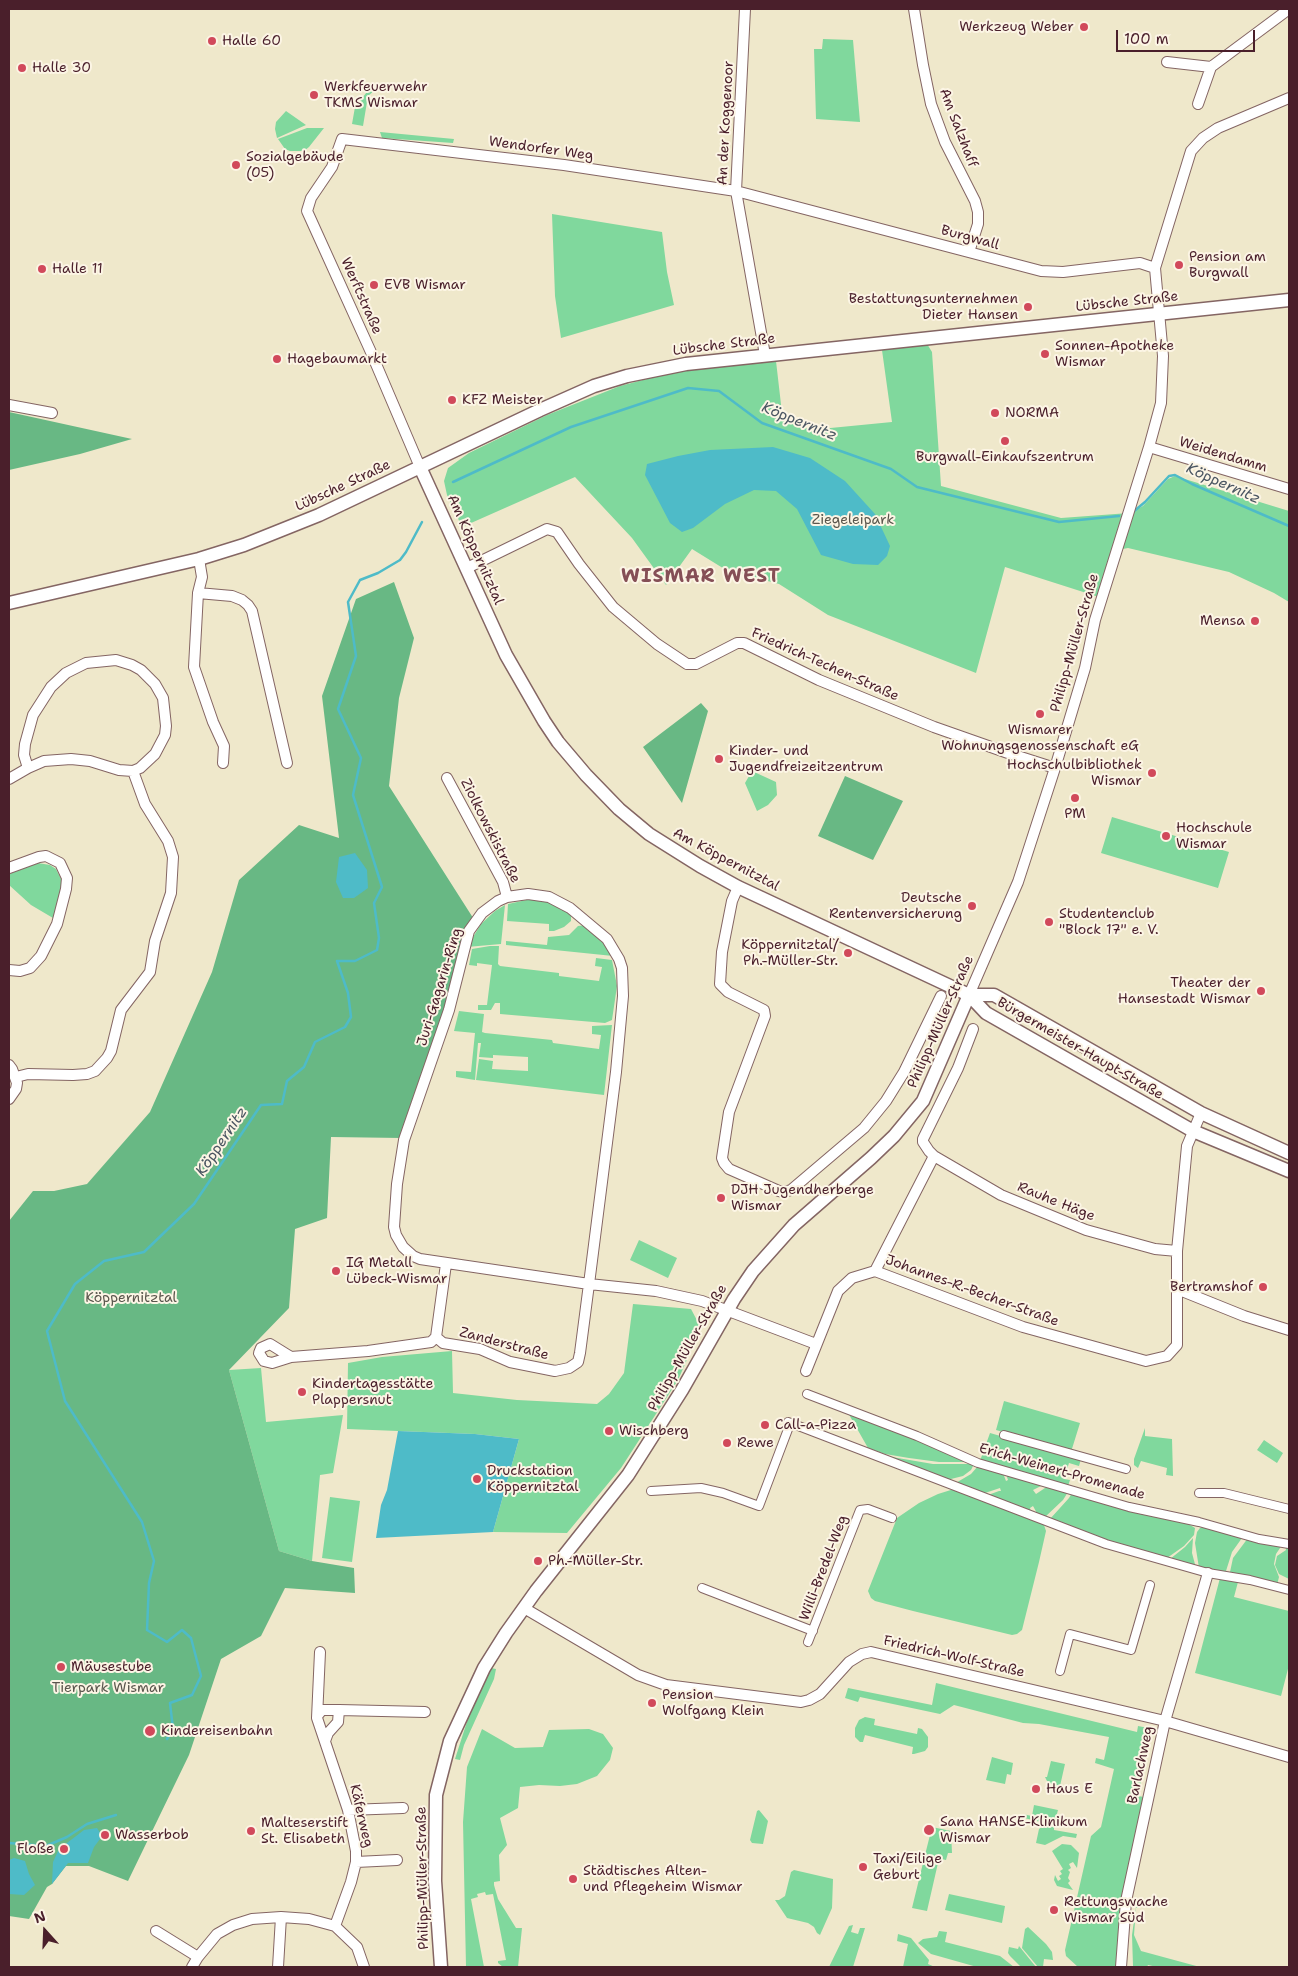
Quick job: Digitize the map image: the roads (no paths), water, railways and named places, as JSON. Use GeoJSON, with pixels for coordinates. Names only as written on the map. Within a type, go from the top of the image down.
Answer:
{"type":"FeatureCollection","features":[{"type":"Feature","properties":{"kind":"street","name":"An der Koggenoor"},"geometry":{"type":"LineString","coordinates":[[744,9],[736,191],[766,355]]}},
{"type":"Feature","properties":{"kind":"street","name":"Am Salzhaff"},"geometry":{"type":"LineString","coordinates":[[914,9],[931,104],[945,142],[975,201],[978,212],[978,224],[969,252]]}},
{"type":"Feature","properties":{"kind":"street"},"geometry":{"type":"LineString","coordinates":[[1198,104],[1211,67],[1289,9]]}},
{"type":"Feature","properties":{"kind":"street"},"geometry":{"type":"LineString","coordinates":[[1167,62],[1211,67]]}},
{"type":"Feature","properties":{"kind":"street"},"geometry":{"type":"LineString","coordinates":[[1158,314],[1155,268],[1191,151],[1202,138],[1218,128],[1289,98]]}},
{"type":"Feature","properties":{"kind":"street","name":"Wendorfer Weg"},"geometry":{"type":"LineString","coordinates":[[342,139],[564,165],[736,191]]}},
{"type":"Feature","properties":{"kind":"street","name":"Werftstraße"},"geometry":{"type":"LineString","coordinates":[[342,139],[332,167],[311,198],[307,211],[370,350],[420,467]]}},
{"type":"Feature","properties":{"kind":"street","name":"Burgwall"},"geometry":{"type":"LineString","coordinates":[[736,191],[1041,270],[1063,272],[1140,263],[1155,268]]}},
{"type":"Feature","properties":{"kind":"street","name":"Lübsche Straße"},"geometry":{"type":"LineString","coordinates":[[9,603],[200,559],[278,533],[594,386],[627,376],[686,364],[1289,300]]}},
{"type":"Feature","properties":{"kind":"street","name":"Philipp-Müller-Straße"},"geometry":{"type":"LineString","coordinates":[[441,1967],[435,1881],[436,1795],[450,1741],[484,1668],[524,1608],[631,1471],[753,1271],[779,1240],[871,1158],[923,1101],[1018,882],[1085,668],[1095,620],[1128,517],[1161,403],[1163,356],[1158,314]]}},
{"type":"Feature","properties":{"kind":"street"},"geometry":{"type":"LineString","coordinates":[[9,405],[52,413]]}},
{"type":"Feature","properties":{"kind":"street","name":"Weidendamm"},"geometry":{"type":"LineString","coordinates":[[1149,447],[1289,489]]}},
{"type":"Feature","properties":{"kind":"street","name":"Am Köppernitztal"},"geometry":{"type":"LineString","coordinates":[[420,467],[521,684],[571,759],[619,809],[649,834],[738,887],[969,994]]}},
{"type":"Feature","properties":{"kind":"street","name":"Friedrich-Techen-Straße"},"geometry":{"type":"LineString","coordinates":[[467,568],[547,530],[557,532],[579,564],[613,607],[657,644],[687,664],[696,664],[737,642],[744,643],[819,680],[934,727],[1055,768]]}},
{"type":"Feature","properties":{"kind":"street"},"geometry":{"type":"LineString","coordinates":[[200,559],[202,577],[198,593],[194,667],[224,746],[222,763]]}},
{"type":"Feature","properties":{"kind":"street"},"geometry":{"type":"LineString","coordinates":[[198,593],[232,596],[242,600],[252,611],[287,763]]}},
{"type":"Feature","properties":{"kind":"street"},"geometry":{"type":"LineString","coordinates":[[9,779],[28,768],[44,762],[71,759],[90,761],[119,770],[134,771],[148,761],[160,746],[166,726],[163,698],[149,677],[132,665],[116,660],[96,661],[79,666],[66,673],[51,687],[38,706],[30,724],[25,744],[24,755],[28,768]]}},
{"type":"Feature","properties":{"kind":"street"},"geometry":{"type":"LineString","coordinates":[[16,1077],[28,1074],[87,1074],[95,1071],[111,1051],[121,1010],[150,972],[155,941],[171,893],[173,857],[168,841],[145,804],[134,771]]}},
{"type":"Feature","properties":{"kind":"street","name":"Ziolkowskistraße"},"geometry":{"type":"LineString","coordinates":[[447,778],[503,882],[507,897]]}},
{"type":"Feature","properties":{"kind":"street"},"geometry":{"type":"LineString","coordinates":[[9,868],[46,856],[60,863],[67,878],[66,890],[57,924],[41,956],[30,968],[9,970]]}},
{"type":"Feature","properties":{"kind":"street"},"geometry":{"type":"LineString","coordinates":[[738,887],[732,901],[722,952],[720,984],[728,992],[764,1010],[765,1016],[729,1112],[722,1158],[729,1168],[779,1191],[791,1190],[864,1128],[881,1108],[904,1072],[939,999]]}},
{"type":"Feature","properties":{"kind":"street","name":"Juri-Gagarin-Ring"},"geometry":{"type":"LineString","coordinates":[[589,1284],[603,1160],[615,1080],[623,996],[622,968],[607,939],[565,905],[538,895],[507,897],[490,906],[469,931],[449,1010],[404,1140],[394,1218],[394,1227],[399,1241],[413,1256],[428,1262],[589,1284],[683,1296],[727,1311]]}},
{"type":"Feature","properties":{"kind":"street","name":"Bürgermeister-Haupt-Straße"},"geometry":{"type":"LineString","coordinates":[[969,994],[994,995],[1201,1113],[1289,1153]]}},
{"type":"Feature","properties":{"kind":"street","name":"Bürgermeister-Haupt-Straße"},"geometry":{"type":"LineString","coordinates":[[969,994],[986,1013],[1193,1131],[1289,1171]]}},
{"type":"Feature","properties":{"kind":"street"},"geometry":{"type":"LineString","coordinates":[[806,1371],[832,1301],[842,1286],[852,1278],[875,1271],[934,1156],[923,1142],[923,1139],[958,1068],[973,1029]]}},
{"type":"Feature","properties":{"kind":"street"},"geometry":{"type":"LineString","coordinates":[[9,1065],[16,1077],[16,1089],[9,1099]]}},
{"type":"Feature","properties":{"kind":"street","name":"Johannes-R.-Becher-Straße"},"geometry":{"type":"LineString","coordinates":[[875,1271],[1023,1327],[1146,1361],[1167,1356],[1177,1345],[1177,1251],[1188,1146],[1201,1113]]}},
{"type":"Feature","properties":{"kind":"street","name":"Rauhe Häge"},"geometry":{"type":"LineString","coordinates":[[934,1156],[1001,1195],[1086,1230],[1155,1249],[1177,1251]]}},
{"type":"Feature","properties":{"kind":"street"},"geometry":{"type":"LineString","coordinates":[[291,1358],[432,1342],[436,1337],[446,1264]]}},
{"type":"Feature","properties":{"kind":"street","name":"Zanderstraße"},"geometry":{"type":"LineString","coordinates":[[436,1337],[443,1343],[480,1349],[510,1362],[555,1371],[569,1368],[578,1362],[589,1284]]}},
{"type":"Feature","properties":{"kind":"street"},"geometry":{"type":"LineString","coordinates":[[1177,1289],[1244,1316],[1289,1330]]}},
{"type":"Feature","properties":{"kind":"street"},"geometry":{"type":"LineString","coordinates":[[727,1311],[816,1344]]}},
{"type":"Feature","properties":{"kind":"street","name":"Erich-Weinert-Promenade"},"geometry":{"type":"LineString","coordinates":[[806,1394],[917,1436],[974,1462],[1129,1507],[1199,1522],[1236,1534],[1289,1544]]}},
{"type":"Feature","properties":{"kind":"street"},"geometry":{"type":"LineString","coordinates":[[651,1491],[701,1488],[723,1493],[759,1506],[789,1423],[1106,1544],[1208,1573],[1250,1580],[1289,1590]]}},
{"type":"Feature","properties":{"kind":"street"},"geometry":{"type":"LineString","coordinates":[[1004,1435],[1126,1469]]}},
{"type":"Feature","properties":{"kind":"street"},"geometry":{"type":"LineString","coordinates":[[1199,1493],[1224,1493],[1289,1509]]}},
{"type":"Feature","properties":{"kind":"street","name":"Willi-Bredel-Weg"},"geometry":{"type":"LineString","coordinates":[[808,1642],[860,1510],[868,1509],[892,1518]]}},
{"type":"Feature","properties":{"kind":"street","name":"Barlachweg"},"geometry":{"type":"LineString","coordinates":[[1122,1967],[1126,1901],[1165,1721],[1208,1573]]}},
{"type":"Feature","properties":{"kind":"street"},"geometry":{"type":"LineString","coordinates":[[1060,1671],[1070,1634],[1131,1650],[1150,1584]]}},
{"type":"Feature","properties":{"kind":"street"},"geometry":{"type":"LineString","coordinates":[[702,1588],[813,1631]]}},
{"type":"Feature","properties":{"kind":"street","name":"Friedrich-Wolf-Straße"},"geometry":{"type":"LineString","coordinates":[[524,1608],[638,1674],[666,1685],[801,1702],[820,1694],[849,1662],[862,1654],[871,1652],[1165,1721],[1289,1757]]}},
{"type":"Feature","properties":{"kind":"street","name":"Käferweg"},"geometry":{"type":"LineString","coordinates":[[320,1652],[318,1715],[348,1810],[356,1851],[356,1862],[335,1926]]}},
{"type":"Feature","properties":{"kind":"street"},"geometry":{"type":"LineString","coordinates":[[318,1715],[326,1709],[425,1712]]}},
{"type":"Feature","properties":{"kind":"street"},"geometry":{"type":"LineString","coordinates":[[325,1742],[328,1733],[338,1722],[339,1710]]}},
{"type":"Feature","properties":{"kind":"street"},"geometry":{"type":"LineString","coordinates":[[348,1810],[403,1808]]}},
{"type":"Feature","properties":{"kind":"street"},"geometry":{"type":"LineString","coordinates":[[356,1862],[397,1860]]}},
{"type":"Feature","properties":{"kind":"street"},"geometry":{"type":"LineString","coordinates":[[278,1967],[282,1917]]}},
{"type":"Feature","properties":{"kind":"street"},"geometry":{"type":"LineString","coordinates":[[192,1967],[217,1934],[233,1925],[252,1919],[282,1917],[309,1919],[335,1926],[356,1947],[364,1967]]}},
{"type":"Feature","properties":{"kind":"street"},"geometry":{"type":"LineString","coordinates":[[156,1931],[198,1957]]}},
{"type":"Feature","properties":{"kind":"water"},"geometry":{"type":"Polygon","coordinates":[[[773,447],[810,458],[845,481],[875,514],[890,546],[887,556],[878,565],[853,564],[821,555],[797,509],[776,491],[754,490],[725,504],[693,528],[682,532],[670,523],[645,475],[647,464],[678,456],[710,450],[773,447]]]}},
{"type":"Feature","properties":{"kind":"water"},"geometry":{"type":"Polygon","coordinates":[[[355,853],[367,870],[368,888],[354,898],[343,898],[336,882],[339,857],[355,853]]]}},
{"type":"Feature","properties":{"kind":"water"},"geometry":{"type":"Polygon","coordinates":[[[398,1431],[475,1434],[519,1439],[493,1532],[376,1538],[381,1505],[387,1490],[398,1431]]]}},
{"type":"Feature","properties":{"kind":"water"},"geometry":{"type":"Polygon","coordinates":[[[97,1828],[101,1834],[100,1839],[94,1847],[88,1863],[68,1863],[52,1884],[53,1862],[59,1849],[84,1830],[97,1828]]]}},
{"type":"Feature","properties":{"kind":"water"},"geometry":{"type":"Polygon","coordinates":[[[14,1858],[25,1861],[35,1885],[24,1895],[9,1894],[9,1860],[14,1858]]]}},
{"type":"Feature","properties":{"kind":"waterway","name":"Köppernitz"},"geometry":{"type":"LineString","coordinates":[[453,482],[571,427],[688,388],[719,391],[762,423],[891,469],[917,487],[1059,522],[1119,516]]}},
{"type":"Feature","properties":{"kind":"waterway","name":"Köppernitz"},"geometry":{"type":"LineString","coordinates":[[1133,512],[1169,476],[1175,475],[1289,526]]}},
{"type":"Feature","properties":{"kind":"waterway","name":"Köppernitz"},"geometry":{"type":"LineString","coordinates":[[167,1739],[173,1729],[170,1703],[192,1695],[201,1676],[191,1638],[182,1630],[167,1642],[147,1630],[149,1583],[154,1561],[142,1522],[65,1401],[47,1331],[75,1284],[104,1261],[144,1252],[194,1204],[261,1105],[282,1104],[287,1081],[304,1067],[315,1042],[345,1027],[351,1017],[348,993],[337,961],[355,961],[377,950],[379,938],[374,903],[382,887],[353,795],[361,758],[338,709],[356,656],[348,602],[360,580],[378,573],[400,560],[422,522]]}},
{"type":"Feature","properties":{"kind":"waterway","name":"Köppernitz"},"geometry":{"type":"LineString","coordinates":[[9,1843],[46,1846],[67,1837],[87,1824],[116,1815]]}},
{"type":"Feature","properties":{"kind":"place","name":"Werkzeug Weber"},"geometry":{"type":"Point","coordinates":[1084,27]}},
{"type":"Feature","properties":{"kind":"place","name":"Halle 60"},"geometry":{"type":"Point","coordinates":[212,41]}},
{"type":"Feature","properties":{"kind":"place","name":"Halle 30"},"geometry":{"type":"Point","coordinates":[22,68]}},
{"type":"Feature","properties":{"kind":"place","name":"Werkfeuerwehr TKMS Wismar"},"geometry":{"type":"Point","coordinates":[314,95]}},
{"type":"Feature","properties":{"kind":"place","name":"Sozialgebäude (05)"},"geometry":{"type":"Point","coordinates":[236,165]}},
{"type":"Feature","properties":{"kind":"place","name":"Pension am Burgwall"},"geometry":{"type":"Point","coordinates":[1179,265]}},
{"type":"Feature","properties":{"kind":"place","name":"Halle 11"},"geometry":{"type":"Point","coordinates":[42,269]}},
{"type":"Feature","properties":{"kind":"place","name":"EVB Wismar"},"geometry":{"type":"Point","coordinates":[374,285]}},
{"type":"Feature","properties":{"kind":"place","name":"Bestattungsunternehmen Dieter Hansen"},"geometry":{"type":"Point","coordinates":[1028,307]}},
{"type":"Feature","properties":{"kind":"place","name":"Sonnen-Apotheke Wismar"},"geometry":{"type":"Point","coordinates":[1045,354]}},
{"type":"Feature","properties":{"kind":"place","name":"Hagebaumarkt"},"geometry":{"type":"Point","coordinates":[277,359]}},
{"type":"Feature","properties":{"kind":"place","name":"KFZ Meister"},"geometry":{"type":"Point","coordinates":[452,400]}},
{"type":"Feature","properties":{"kind":"place","name":"NORMA"},"geometry":{"type":"Point","coordinates":[995,413]}},
{"type":"Feature","properties":{"kind":"place","name":"Burgwall-Einkaufszentrum"},"geometry":{"type":"Point","coordinates":[1005,441]}},
{"type":"Feature","properties":{"kind":"place","name":"Mensa"},"geometry":{"type":"Point","coordinates":[1255,621]}},
{"type":"Feature","properties":{"kind":"place","name":"Wismarer Wohnungsgenossenschaft eG"},"geometry":{"type":"Point","coordinates":[1040,714]}},
{"type":"Feature","properties":{"kind":"place","name":"Kinder- und Jugendfreizeitzentrum"},"geometry":{"type":"Point","coordinates":[719,759]}},
{"type":"Feature","properties":{"kind":"place","name":"Hochschulbibliothek Wismar"},"geometry":{"type":"Point","coordinates":[1152,773]}},
{"type":"Feature","properties":{"kind":"place","name":"PM"},"geometry":{"type":"Point","coordinates":[1075,798]}},
{"type":"Feature","properties":{"kind":"place","name":"Hochschule Wismar"},"geometry":{"type":"Point","coordinates":[1166,836]}},
{"type":"Feature","properties":{"kind":"place","name":"Deutsche Rentenversicherung"},"geometry":{"type":"Point","coordinates":[972,906]}},
{"type":"Feature","properties":{"kind":"place","name":"Studentenclub \"Block 17\" e. V."},"geometry":{"type":"Point","coordinates":[1049,922]}},
{"type":"Feature","properties":{"kind":"place","name":"Köppernitztal/ Ph.-Müller-Str."},"geometry":{"type":"Point","coordinates":[848,953]}},
{"type":"Feature","properties":{"kind":"place","name":"Theater der Hansestadt Wismar"},"geometry":{"type":"Point","coordinates":[1261,991]}},
{"type":"Feature","properties":{"kind":"place","name":"DJH Jugendherberge Wismar"},"geometry":{"type":"Point","coordinates":[721,1198]}},
{"type":"Feature","properties":{"kind":"place","name":"IG Metall Lübeck-Wismar"},"geometry":{"type":"Point","coordinates":[336,1271]}},
{"type":"Feature","properties":{"kind":"place","name":"Bertramshof"},"geometry":{"type":"Point","coordinates":[1263,1287]}},
{"type":"Feature","properties":{"kind":"place","name":"Kindertagesstätte Plappersnut"},"geometry":{"type":"Point","coordinates":[302,1392]}},
{"type":"Feature","properties":{"kind":"place","name":"Call-a-Pizza"},"geometry":{"type":"Point","coordinates":[765,1425]}},
{"type":"Feature","properties":{"kind":"place","name":"Wischberg"},"geometry":{"type":"Point","coordinates":[609,1431]}},
{"type":"Feature","properties":{"kind":"place","name":"Rewe"},"geometry":{"type":"Point","coordinates":[727,1443]}},
{"type":"Feature","properties":{"kind":"place","name":"Druckstation Köppernitztal"},"geometry":{"type":"Point","coordinates":[477,1479]}},
{"type":"Feature","properties":{"kind":"place","name":"Ph.-Müller-Str."},"geometry":{"type":"Point","coordinates":[538,1561]}},
{"type":"Feature","properties":{"kind":"place","name":"Mäusestube"},"geometry":{"type":"Point","coordinates":[61,1667]}},
{"type":"Feature","properties":{"kind":"place","name":"Pension Wolfgang Klein"},"geometry":{"type":"Point","coordinates":[652,1703]}},
{"type":"Feature","properties":{"kind":"place","name":"Kindereisenbahn"},"geometry":{"type":"Point","coordinates":[150,1731]}},
{"type":"Feature","properties":{"kind":"place","name":"Haus E"},"geometry":{"type":"Point","coordinates":[1036,1789]}},
{"type":"Feature","properties":{"kind":"place","name":"Sana HANSE-Klinikum Wismar"},"geometry":{"type":"Point","coordinates":[929,1830]}},
{"type":"Feature","properties":{"kind":"place","name":"Malteserstift St. Elisabeth"},"geometry":{"type":"Point","coordinates":[251,1831]}},
{"type":"Feature","properties":{"kind":"place","name":"Wasserbob"},"geometry":{"type":"Point","coordinates":[105,1835]}},
{"type":"Feature","properties":{"kind":"place","name":"Floße"},"geometry":{"type":"Point","coordinates":[64,1849]}},
{"type":"Feature","properties":{"kind":"place","name":"Taxi/Eilige Geburt"},"geometry":{"type":"Point","coordinates":[863,1867]}},
{"type":"Feature","properties":{"kind":"place","name":"Städtisches Alten- und Pflegeheim Wismar"},"geometry":{"type":"Point","coordinates":[573,1879]}},
{"type":"Feature","properties":{"kind":"place","name":"Rettungswache Wismar Süd"},"geometry":{"type":"Point","coordinates":[1054,1910]}},
{"type":"Feature","properties":{"kind":"district","name":"WISMAR WEST"},"geometry":{"type":"Point","coordinates":[701,577]}},
{"type":"Feature","properties":{"kind":"park label","name":"Ziegeleipark"},"geometry":{"type":"Point","coordinates":[853,520]}},
{"type":"Feature","properties":{"kind":"park label","name":"Köppernitztal"},"geometry":{"type":"Point","coordinates":[131,1298]}},
{"type":"Feature","properties":{"kind":"park label","name":"Tierpark Wismar"},"geometry":{"type":"Point","coordinates":[108,1688]}}]}
